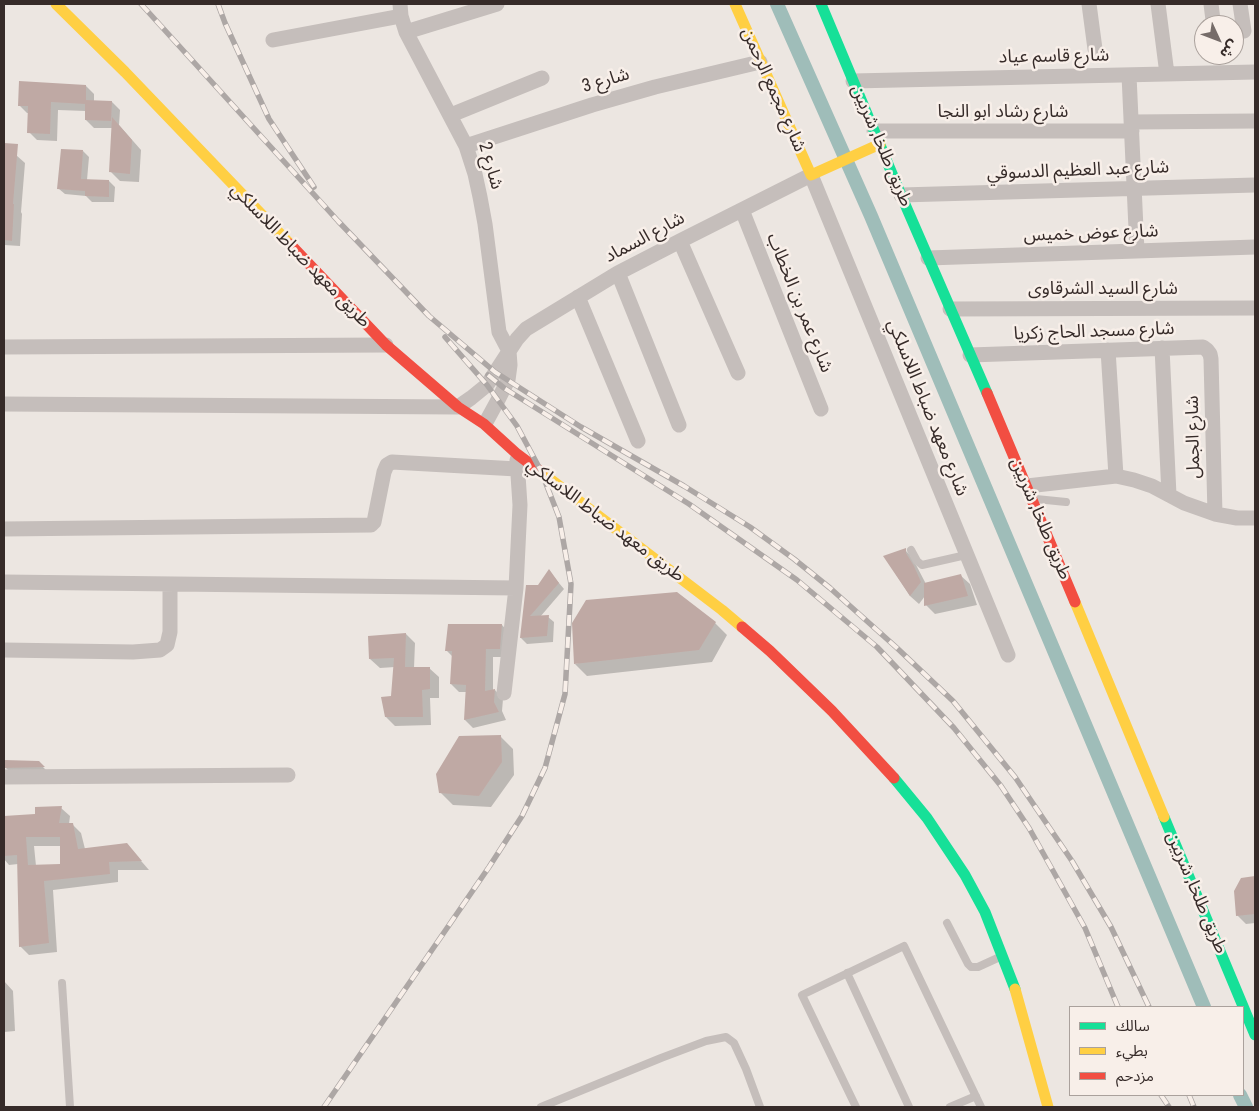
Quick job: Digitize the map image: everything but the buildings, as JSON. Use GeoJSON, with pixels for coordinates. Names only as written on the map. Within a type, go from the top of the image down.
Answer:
{"type":"FeatureCollection","features":[{"type":"Feature","properties":{"kind":"street","name":"طريق معهد ضباط اللاسلكي"},"geometry":{"type":"LineString","coordinates":[[56,4],[125,72],[386,345],[460,406],[485,423],[517,454],[722,610],[770,651],[832,711],[901,786],[946,845],[985,912],[1019,1000],[1048,1107]]}},
{"type":"Feature","properties":{"kind":"street"},"geometry":{"type":"LineString","coordinates":[[406,32],[497,4]]}},
{"type":"Feature","properties":{"kind":"street","name":"شارع مجمع الرحمن"},"geometry":{"type":"LineString","coordinates":[[735,4],[760,62],[817,173]]}},
{"type":"Feature","properties":{"kind":"street","name":"طريق طلخا, شربين"},"geometry":{"type":"LineString","coordinates":[[821,4],[1029,492],[1243,1006]]}},
{"type":"Feature","properties":{"kind":"street"},"geometry":{"type":"LineString","coordinates":[[1089,4],[1095,49]]}},
{"type":"Feature","properties":{"kind":"street"},"geometry":{"type":"LineString","coordinates":[[1158,4],[1167,74]]}},
{"type":"Feature","properties":{"kind":"street"},"geometry":{"type":"LineString","coordinates":[[273,40],[401,10]]}},
{"type":"Feature","properties":{"kind":"street","name":"شارع 2"},"geometry":{"type":"LineString","coordinates":[[401,10],[406,32],[451,115],[466,146],[475,174],[485,224],[499,332],[509,350]]}},
{"type":"Feature","properties":{"kind":"street","name":"شارع 3"},"geometry":{"type":"LineString","coordinates":[[466,146],[655,86],[760,62]]}},
{"type":"Feature","properties":{"kind":"street","name":"شارع قاسم عياد"},"geometry":{"type":"LineString","coordinates":[[853,80],[1255,72]]}},
{"type":"Feature","properties":{"kind":"street"},"geometry":{"type":"LineString","coordinates":[[1130,74],[1137,251]]}},
{"type":"Feature","properties":{"kind":"street"},"geometry":{"type":"LineString","coordinates":[[451,115],[542,78]]}},
{"type":"Feature","properties":{"kind":"street","name":"شارع رشاد ابو النجا"},"geometry":{"type":"LineString","coordinates":[[877,138],[1255,121]]}},
{"type":"Feature","properties":{"kind":"street"},"geometry":{"type":"LineString","coordinates":[[817,173],[863,152],[877,138]]}},
{"type":"Feature","properties":{"kind":"street","name":"شارع السماد"},"geometry":{"type":"LineString","coordinates":[[460,406],[483,388],[526,329],[618,273],[817,173]]}},
{"type":"Feature","properties":{"kind":"street","name":"شارع معهد ضباط اللاسلكي"},"geometry":{"type":"LineString","coordinates":[[817,173],[966,555],[1008,656]]}},
{"type":"Feature","properties":{"kind":"street","name":"شارع عبد العظيم الدسوقي"},"geometry":{"type":"LineString","coordinates":[[901,195],[1255,185]]}},
{"type":"Feature","properties":{"kind":"street","name":"شارع عمر بن الخطاب"},"geometry":{"type":"LineString","coordinates":[[742,210],[821,409]]}},
{"type":"Feature","properties":{"kind":"street"},"geometry":{"type":"LineString","coordinates":[[680,241],[738,373]]}},
{"type":"Feature","properties":{"kind":"street","name":"شارع عوض خميس"},"geometry":{"type":"LineString","coordinates":[[928,258],[1255,247]]}},
{"type":"Feature","properties":{"kind":"street"},"geometry":{"type":"LineString","coordinates":[[618,273],[679,425]]}},
{"type":"Feature","properties":{"kind":"street"},"geometry":{"type":"LineString","coordinates":[[578,297],[638,441]]}},
{"type":"Feature","properties":{"kind":"street","name":"شارع السيد الشرقاوى"},"geometry":{"type":"LineString","coordinates":[[950,309],[1255,308]]}},
{"type":"Feature","properties":{"kind":"street"},"geometry":{"type":"LineString","coordinates":[[4,346],[386,345]]}},
{"type":"Feature","properties":{"kind":"street","name":"شارع مسجد الحاج زكريا"},"geometry":{"type":"LineString","coordinates":[[970,355],[1203,347],[1210,354],[1211,359]]}},
{"type":"Feature","properties":{"kind":"street"},"geometry":{"type":"LineString","coordinates":[[1162,348],[1169,495]]}},
{"type":"Feature","properties":{"kind":"street"},"geometry":{"type":"LineString","coordinates":[[485,423],[508,380],[509,350]]}},
{"type":"Feature","properties":{"kind":"street"},"geometry":{"type":"LineString","coordinates":[[1108,350],[1116,476]]}},
{"type":"Feature","properties":{"kind":"street","name":"شارع الجمل"},"geometry":{"type":"LineString","coordinates":[[1211,359],[1215,514]]}},
{"type":"Feature","properties":{"kind":"street"},"geometry":{"type":"LineString","coordinates":[[4,404],[460,406]]}},
{"type":"Feature","properties":{"kind":"street"},"geometry":{"type":"LineString","coordinates":[[504,693],[516,588],[520,505],[517,454]]}},
{"type":"Feature","properties":{"kind":"street"},"geometry":{"type":"LineString","coordinates":[[4,529],[371,525],[376,517],[384,472],[387,465],[392,462],[517,469]]}},
{"type":"Feature","properties":{"kind":"street"},"geometry":{"type":"LineString","coordinates":[[1029,492],[1116,476],[1143,483],[1184,503],[1215,514],[1237,518],[1255,518]]}},
{"type":"Feature","properties":{"kind":"street"},"geometry":{"type":"LineString","coordinates":[[4,582],[516,588]]}},
{"type":"Feature","properties":{"kind":"street"},"geometry":{"type":"LineString","coordinates":[[4,650],[133,652],[160,650],[167,645],[170,632],[170,584]]}},
{"type":"Feature","properties":{"kind":"street"},"geometry":{"type":"LineString","coordinates":[[4,777],[288,775]]}},
{"type":"Feature","properties":{"kind":"street","name":"طريق طلخا, شربين"},"geometry":{"type":"LineString","coordinates":[[1244,1009],[1255,1035]]}},
{"type":"Feature","properties":{"kind":"lane"},"geometry":{"type":"LineString","coordinates":[[1029,492],[1066,502]]}},
{"type":"Feature","properties":{"kind":"lane"},"geometry":{"type":"LineString","coordinates":[[911,550],[917,561],[922,565],[966,555]]}},
{"type":"Feature","properties":{"kind":"lane"},"geometry":{"type":"LineString","coordinates":[[947,924],[971,967],[1003,956]]}},
{"type":"Feature","properties":{"kind":"lane"},"geometry":{"type":"LineString","coordinates":[[856,1107],[802,995],[904,946],[981,1107]]}},
{"type":"Feature","properties":{"kind":"lane"},"geometry":{"type":"LineString","coordinates":[[847,974],[909,1107]]}},
{"type":"Feature","properties":{"kind":"lane"},"geometry":{"type":"LineString","coordinates":[[62,983],[70,1107]]}},
{"type":"Feature","properties":{"kind":"lane"},"geometry":{"type":"LineString","coordinates":[[541,1107],[661,1058],[706,1041],[726,1037],[734,1043],[760,1107]]}},
{"type":"Feature","properties":{"kind":"lane"},"geometry":{"type":"LineString","coordinates":[[950,1107],[976,1096]]}},
{"type":"Feature","properties":{"kind":"waterway"},"geometry":{"type":"LineString","coordinates":[[777,4],[871,216],[1204,1006]]}},
{"type":"Feature","properties":{"kind":"waterway"},"geometry":{"type":"LineString","coordinates":[[1240,1096],[1246,1107]]}},
{"type":"Feature","properties":{"kind":"railway"},"geometry":{"type":"LineString","coordinates":[[141,4],[338,221],[429,316],[495,372],[581,427],[684,486],[750,527],[794,559],[830,588],[953,701],[1015,777],[1072,861],[1111,927],[1149,1006]]}},
{"type":"Feature","properties":{"kind":"railway"},"geometry":{"type":"LineString","coordinates":[[218,4],[269,119],[314,187]]}},
{"type":"Feature","properties":{"kind":"railway"},"geometry":{"type":"LineString","coordinates":[[324,1107],[522,816],[545,768],[565,694],[571,584],[559,517],[541,471],[517,426],[487,385],[445,337]]}},
{"type":"Feature","properties":{"kind":"railway"},"geometry":{"type":"LineString","coordinates":[[488,375],[504,388],[689,504],[797,580],[877,647],[954,728],[1001,786],[1029,828],[1085,928],[1118,1006]]}},
{"type":"Feature","properties":{"kind":"railway"},"geometry":{"type":"LineString","coordinates":[[1162,1096],[1169,1107]]}},
{"type":"Feature","properties":{"kind":"railway"},"geometry":{"type":"LineString","coordinates":[[1189,1096],[1194,1107]]}},
{"type":"Feature","properties":{"kind":"traffic: fast"},"geometry":{"type":"LineString","coordinates":[[821,4],[987,393]]}},
{"type":"Feature","properties":{"kind":"traffic: fast"},"geometry":{"type":"LineString","coordinates":[[894,778],[927,818],[965,875],[985,912],[1015,989]]}},
{"type":"Feature","properties":{"kind":"traffic: fast"},"geometry":{"type":"LineString","coordinates":[[1164,817],[1243,1006]]}},
{"type":"Feature","properties":{"kind":"traffic: fast"},"geometry":{"type":"LineString","coordinates":[[1244,1009],[1255,1035]]}},
{"type":"Feature","properties":{"kind":"traffic: slow"},"geometry":{"type":"LineString","coordinates":[[56,4],[125,72],[290,244]]}},
{"type":"Feature","properties":{"kind":"traffic: slow"},"geometry":{"type":"LineString","coordinates":[[735,4],[811,175],[880,144]]}},
{"type":"Feature","properties":{"kind":"traffic: slow"},"geometry":{"type":"LineString","coordinates":[[541,472],[742,627]]}},
{"type":"Feature","properties":{"kind":"traffic: slow"},"geometry":{"type":"LineString","coordinates":[[1075,602],[1164,817]]}},
{"type":"Feature","properties":{"kind":"traffic: slow"},"geometry":{"type":"LineString","coordinates":[[1015,989],[1048,1107]]}},
{"type":"Feature","properties":{"kind":"traffic: jam"},"geometry":{"type":"LineString","coordinates":[[290,244],[386,345],[458,407],[484,424],[517,454],[541,472]]}},
{"type":"Feature","properties":{"kind":"traffic: jam"},"geometry":{"type":"LineString","coordinates":[[987,393],[1075,602]]}},
{"type":"Feature","properties":{"kind":"traffic: jam"},"geometry":{"type":"LineString","coordinates":[[742,627],[770,651],[832,711],[894,778]]}}]}
